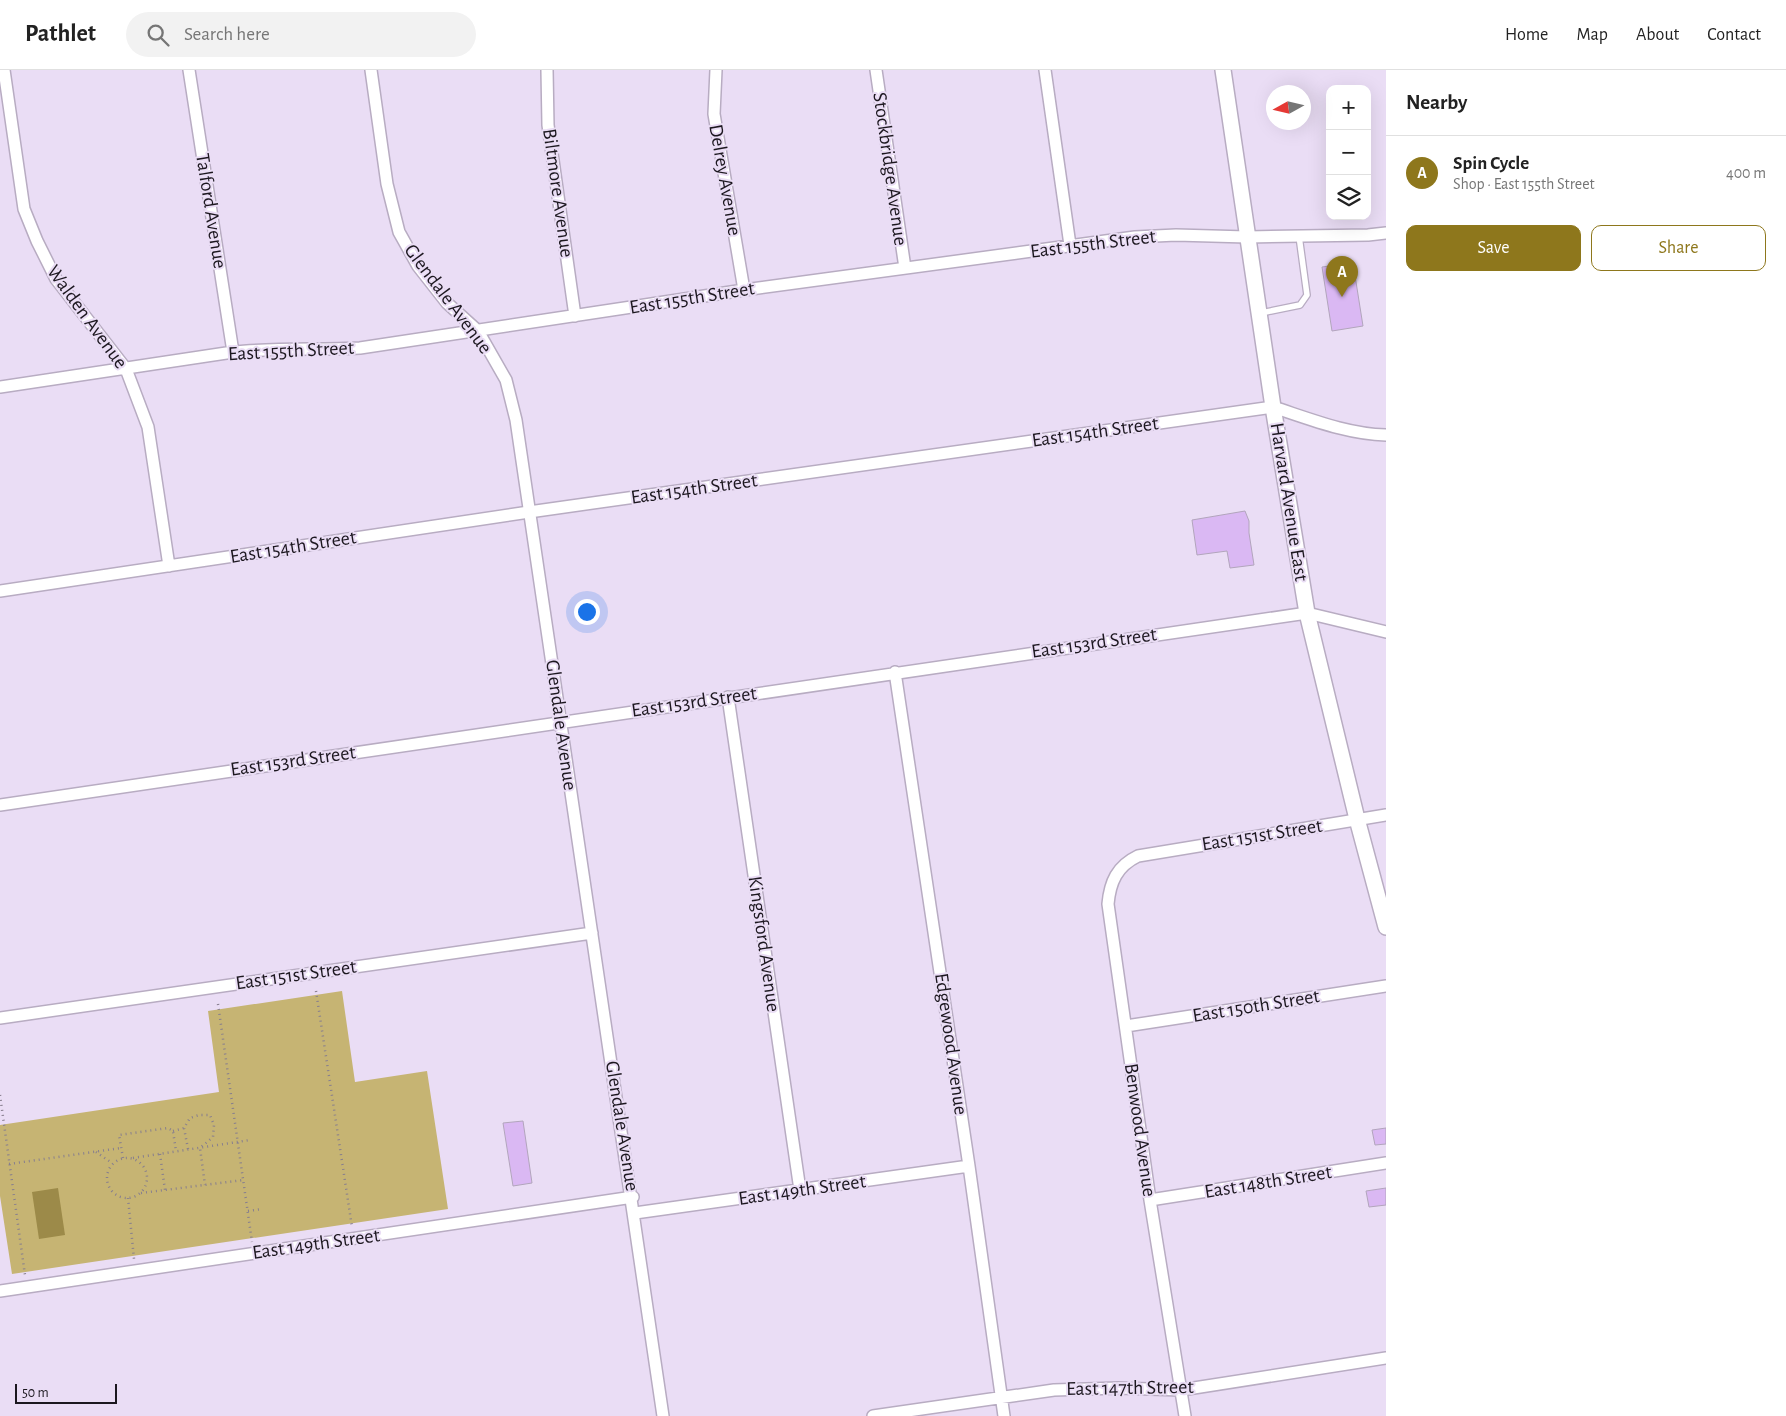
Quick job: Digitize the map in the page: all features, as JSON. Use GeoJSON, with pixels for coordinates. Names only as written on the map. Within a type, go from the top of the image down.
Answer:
{"type":"FeatureCollection","features":[{"type":"Feature","properties":{"kind":"main road","name":"Harvard Avenue East"},"geometry":{"type":"LineString","coordinates":[[1223,70],[1273,407],[1307,612],[1356,819],[1386,927]]}},
{"type":"Feature","properties":{"kind":"street","name":"Walden Avenue"},"geometry":{"type":"LineString","coordinates":[[4,70],[24,209],[56,279],[126,368],[148,427],[169,566]]}},
{"type":"Feature","properties":{"kind":"street","name":"Talford Avenue"},"geometry":{"type":"LineString","coordinates":[[189,70],[233,352]]}},
{"type":"Feature","properties":{"kind":"street","name":"Glendale Avenue"},"geometry":{"type":"LineString","coordinates":[[371,70],[387,184],[399,232],[418,266],[447,303],[478,331],[506,380],[516,420],[633,1197],[663,1416]]}},
{"type":"Feature","properties":{"kind":"street","name":"Biltmore Avenue"},"geometry":{"type":"LineString","coordinates":[[547,70],[548,125],[574,316]]}},
{"type":"Feature","properties":{"kind":"street","name":"Delrey Avenue"},"geometry":{"type":"LineString","coordinates":[[716,70],[714,114],[744,290]]}},
{"type":"Feature","properties":{"kind":"street","name":"Stockbridge Avenue"},"geometry":{"type":"LineString","coordinates":[[876,70],[905,268]]}},
{"type":"Feature","properties":{"kind":"street"},"geometry":{"type":"LineString","coordinates":[[1045,70],[1070,245]]}},
{"type":"Feature","properties":{"kind":"street","name":"East 155th Street"},"geometry":{"type":"LineString","coordinates":[[0,387],[233,352],[268,349],[319,350],[360,348],[744,290],[1135,237],[1176,235],[1368,235],[1386,232]]}},
{"type":"Feature","properties":{"kind":"street","name":"East 154th Street"},"geometry":{"type":"LineString","coordinates":[[0,591],[529,512],[1273,407],[1344,430],[1369,435],[1386,435]]}},
{"type":"Feature","properties":{"kind":"street","name":"East 153rd Street"},"geometry":{"type":"LineString","coordinates":[[0,804],[1307,612],[1386,632]]}},
{"type":"Feature","properties":{"kind":"street","name":"Edgewood Avenue"},"geometry":{"type":"LineString","coordinates":[[895,672],[969,1166],[1004,1416]]}},
{"type":"Feature","properties":{"kind":"street","name":"Kingsford Avenue"},"geometry":{"type":"LineString","coordinates":[[728,698],[800,1190]]}},
{"type":"Feature","properties":{"kind":"street","name":"East 151st Street"},"geometry":{"type":"LineString","coordinates":[[1138,856],[1386,815]]}},
{"type":"Feature","properties":{"kind":"street","name":"Benwood Avenue"},"geometry":{"type":"LineString","coordinates":[[1138,856],[1126,862],[1117,873],[1109,889],[1108,904],[1150,1200],[1185,1416]]}},
{"type":"Feature","properties":{"kind":"street","name":"East 151st Street"},"geometry":{"type":"LineString","coordinates":[[0,1018],[592,933]]}},
{"type":"Feature","properties":{"kind":"street","name":"East 150th Street"},"geometry":{"type":"LineString","coordinates":[[1126,1026],[1386,986]]}},
{"type":"Feature","properties":{"kind":"street","name":"East 148th Street"},"geometry":{"type":"LineString","coordinates":[[1150,1200],[1386,1163]]}},
{"type":"Feature","properties":{"kind":"street","name":"East 149th Street"},"geometry":{"type":"LineString","coordinates":[[635,1213],[969,1166]]}},
{"type":"Feature","properties":{"kind":"street","name":"East 149th Street"},"geometry":{"type":"LineString","coordinates":[[0,1291],[633,1197]]}},
{"type":"Feature","properties":{"kind":"street","name":"East 147th Street"},"geometry":{"type":"LineString","coordinates":[[873,1416],[1054,1390],[1118,1388],[1181,1390],[1386,1358]]}},
{"type":"Feature","properties":{"kind":"lane"},"geometry":{"type":"LineString","coordinates":[[1259,313],[1300,305],[1307,296],[1299,236]]}},
{"type":"Feature","properties":{"kind":"path"},"geometry":{"type":"LineString","coordinates":[[316,991],[352,1228]]}},
{"type":"Feature","properties":{"kind":"path"},"geometry":{"type":"LineString","coordinates":[[218,1004],[252,1242]]}},
{"type":"Feature","properties":{"kind":"path"},"geometry":{"type":"LineString","coordinates":[[0,1095],[25,1275]]}},
{"type":"Feature","properties":{"kind":"path"},"geometry":{"type":"LineString","coordinates":[[188,1150],[184,1128],[190,1118],[199,1115],[210,1115],[214,1125],[213,1137],[200,1148]]}},
{"type":"Feature","properties":{"kind":"path"},"geometry":{"type":"LineString","coordinates":[[123,1158],[119,1135],[168,1128],[173,1131],[184,1128]]}},
{"type":"Feature","properties":{"kind":"path"},"geometry":{"type":"LineString","coordinates":[[173,1131],[176,1151]]}},
{"type":"Feature","properties":{"kind":"path"},"geometry":{"type":"LineString","coordinates":[[244,1180],[139,1193],[128,1198],[114,1194],[107,1183],[106,1176],[112,1163],[123,1158],[250,1140]]}},
{"type":"Feature","properties":{"kind":"path"},"geometry":{"type":"LineString","coordinates":[[10,1164],[121,1148]]}},
{"type":"Feature","properties":{"kind":"path"},"geometry":{"type":"LineString","coordinates":[[200,1148],[205,1185]]}},
{"type":"Feature","properties":{"kind":"path"},"geometry":{"type":"LineString","coordinates":[[94,1152],[112,1163]]}},
{"type":"Feature","properties":{"kind":"path"},"geometry":{"type":"LineString","coordinates":[[160,1154],[165,1190]]}},
{"type":"Feature","properties":{"kind":"path"},"geometry":{"type":"LineString","coordinates":[[131,1158],[142,1164],[145,1170],[146,1183],[139,1193]]}},
{"type":"Feature","properties":{"kind":"path"},"geometry":{"type":"LineString","coordinates":[[128,1198],[134,1259]]}},
{"type":"Feature","properties":{"kind":"path"},"geometry":{"type":"LineString","coordinates":[[248,1211],[262,1209]]}},
{"type":"Feature","properties":{"kind":"shaded area"},"geometry":{"type":"Polygon","coordinates":[[[342,991],[355,1082],[427,1071],[448,1209],[12,1274],[0,1196],[0,1125],[219,1092],[208,1011],[342,991]]]}},
{"type":"Feature","properties":{"kind":"shaded area"},"geometry":{"type":"Polygon","coordinates":[[[58,1188],[65,1235],[39,1239],[32,1192],[58,1188]]]}},
{"type":"Feature","properties":{"kind":"building"},"geometry":{"type":"Polygon","coordinates":[[[1353,263],[1363,326],[1332,331],[1322,267],[1353,263]]]}},
{"type":"Feature","properties":{"kind":"building"},"geometry":{"type":"Polygon","coordinates":[[[1245,511],[1249,521],[1254,565],[1230,568],[1227,551],[1197,555],[1192,520],[1245,511]]]}},
{"type":"Feature","properties":{"kind":"building"},"geometry":{"type":"Polygon","coordinates":[[[523,1121],[532,1183],[513,1186],[503,1123],[523,1121]]]}},
{"type":"Feature","properties":{"kind":"building"},"geometry":{"type":"Polygon","coordinates":[[[1386,1128],[1386,1144],[1375,1145],[1372,1130],[1386,1128]]]}},
{"type":"Feature","properties":{"kind":"building"},"geometry":{"type":"Polygon","coordinates":[[[1386,1188],[1386,1205],[1369,1207],[1366,1191],[1386,1188]]]}},
{"type":"Feature","properties":{"kind":"place","name":"Spin Cycle"},"geometry":{"type":"Point","coordinates":[1342,297]}}]}
